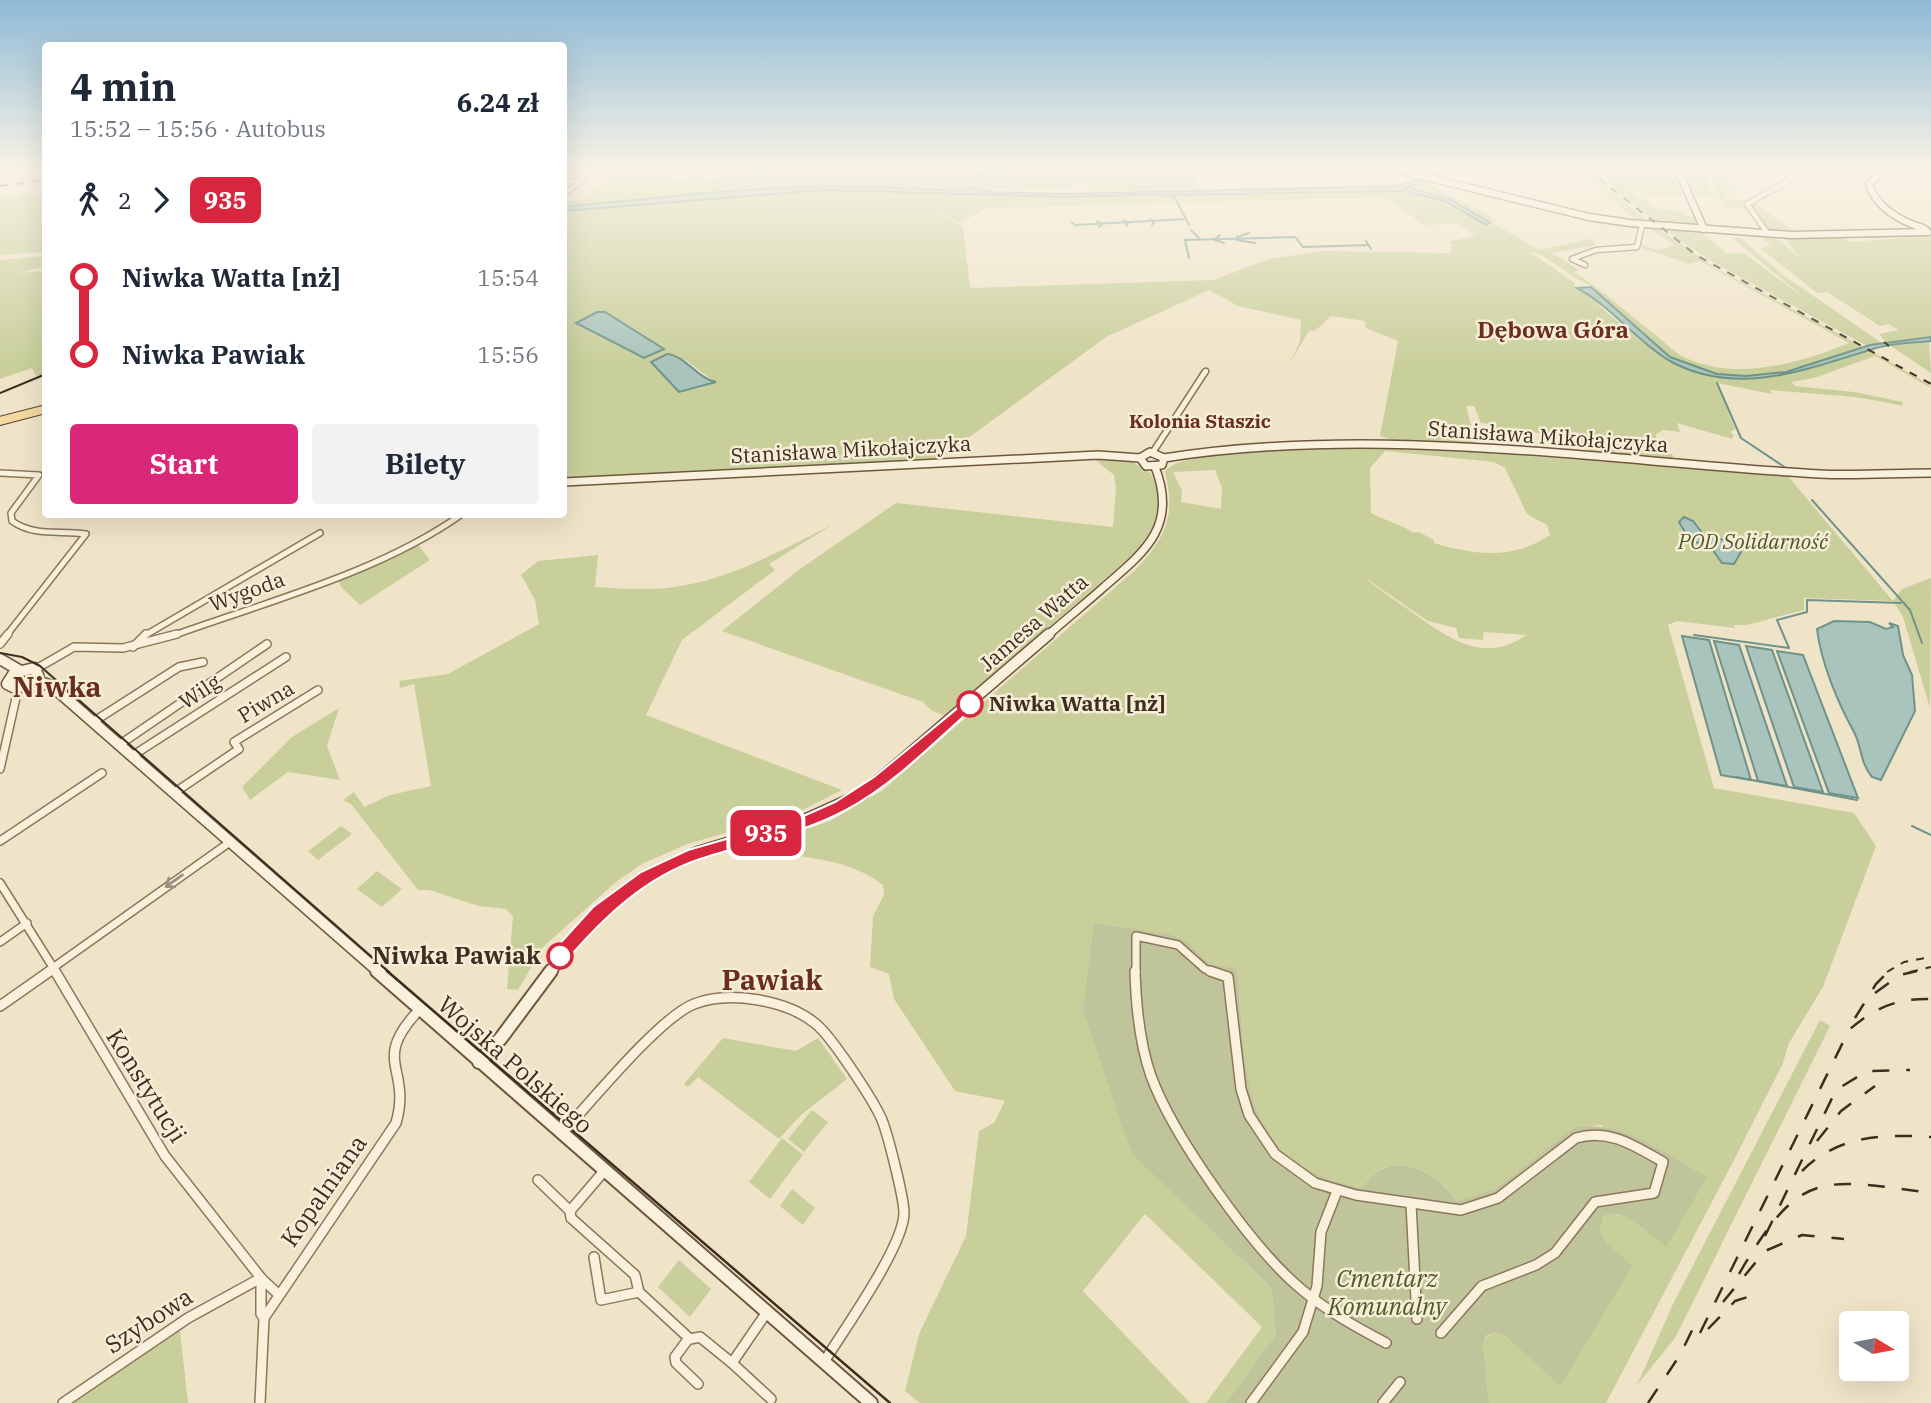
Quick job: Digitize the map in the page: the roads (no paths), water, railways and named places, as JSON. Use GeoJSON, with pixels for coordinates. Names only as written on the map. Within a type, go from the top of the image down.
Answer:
{"type":"FeatureCollection","features":[{"type":"Feature","properties":{"kind":"main road"},"geometry":{"type":"LineString","coordinates":[[0,421],[42,410]]}},
{"type":"Feature","properties":{"kind":"street"},"geometry":{"type":"LineString","coordinates":[[1585,265],[1572,259],[1581,253],[1608,247],[1637,247],[1640,233]]}},
{"type":"Feature","properties":{"kind":"street"},"geometry":{"type":"LineString","coordinates":[[1153,452],[1206,371]]}},
{"type":"Feature","properties":{"kind":"street","name":"Stanisława Mikołajczyka"},"geometry":{"type":"LineString","coordinates":[[1164,458],[1235,447],[1377,442],[1803,473],[1931,473]]}},
{"type":"Feature","properties":{"kind":"street"},"geometry":{"type":"LineString","coordinates":[[1153,452],[1164,458],[1162,465],[1155,467],[1142,464],[1140,458],[1143,454],[1153,452]]}},
{"type":"Feature","properties":{"kind":"street","name":"Stanisława Mikołajczyka"},"geometry":{"type":"LineString","coordinates":[[567,482],[1098,455],[1140,458]]}},
{"type":"Feature","properties":{"kind":"street","name":"Jamesa Watta"},"geometry":{"type":"LineString","coordinates":[[479,1062],[509,1031],[572,940],[612,900],[673,862],[816,818],[864,793],[1132,563],[1151,543],[1163,518],[1163,491],[1155,467]]}},
{"type":"Feature","properties":{"kind":"street"},"geometry":{"type":"LineString","coordinates":[[0,473],[38,474],[11,513],[14,524],[51,533],[86,534],[0,644]]}},
{"type":"Feature","properties":{"kind":"street","name":"Wygoda"},"geometry":{"type":"LineString","coordinates":[[35,674],[74,647],[133,647],[365,566],[436,533],[457,518]]}},
{"type":"Feature","properties":{"kind":"street"},"geometry":{"type":"LineString","coordinates":[[133,647],[138,639],[320,533]]}},
{"type":"Feature","properties":{"kind":"street"},"geometry":{"type":"LineString","coordinates":[[119,745],[267,644]]}},
{"type":"Feature","properties":{"kind":"street","name":"Wilg"},"geometry":{"type":"LineString","coordinates":[[132,756],[286,657]]}},
{"type":"Feature","properties":{"kind":"street"},"geometry":{"type":"LineString","coordinates":[[0,659],[19,670],[35,674]]}},
{"type":"Feature","properties":{"kind":"street"},"geometry":{"type":"LineString","coordinates":[[93,722],[179,667],[203,662]]}},
{"type":"Feature","properties":{"kind":"street"},"geometry":{"type":"LineString","coordinates":[[17,690],[4,686],[19,670]]}},
{"type":"Feature","properties":{"kind":"street"},"geometry":{"type":"LineString","coordinates":[[0,769],[17,690],[35,674]]}},
{"type":"Feature","properties":{"kind":"street","name":"Wojska Polskiego"},"geometry":{"type":"LineString","coordinates":[[35,674],[52,686],[871,1403]]}},
{"type":"Feature","properties":{"kind":"street","name":"Piwna"},"geometry":{"type":"LineString","coordinates":[[174,793],[239,749],[234,742],[318,690]]}},
{"type":"Feature","properties":{"kind":"street"},"geometry":{"type":"LineString","coordinates":[[0,841],[102,773]]}},
{"type":"Feature","properties":{"kind":"street"},"geometry":{"type":"LineString","coordinates":[[0,1006],[230,842]]}},
{"type":"Feature","properties":{"kind":"street","name":"Konstytucji"},"geometry":{"type":"LineString","coordinates":[[0,883],[27,923],[165,1156],[261,1278],[278,1294]]}},
{"type":"Feature","properties":{"kind":"street"},"geometry":{"type":"LineString","coordinates":[[0,942],[27,923]]}},
{"type":"Feature","properties":{"kind":"street"},"geometry":{"type":"LineString","coordinates":[[1386,1343],[1313,1301],[1280,1271],[1246,1232],[1162,1101],[1147,1063],[1137,1016],[1136,936],[1178,945],[1200,966],[1228,977],[1241,1089],[1249,1115],[1267,1144],[1288,1165],[1303,1176],[1337,1191],[1455,1210],[1481,1206],[1513,1188],[1576,1138],[1589,1133],[1619,1139],[1663,1162],[1654,1193],[1605,1198],[1595,1202],[1555,1252],[1536,1265],[1482,1286],[1441,1333]]}},
{"type":"Feature","properties":{"kind":"street"},"geometry":{"type":"LineString","coordinates":[[562,1133],[666,1022],[693,1004],[716,998],[740,998],[787,1008],[816,1024],[832,1043],[882,1121],[904,1214],[892,1250],[824,1362]]}},
{"type":"Feature","properties":{"kind":"street","name":"Kopalniana"},"geometry":{"type":"LineString","coordinates":[[260,1403],[264,1318],[396,1123],[402,1098],[392,1044],[401,1027],[419,1010]]}},
{"type":"Feature","properties":{"kind":"street"},"geometry":{"type":"LineString","coordinates":[[570,1211],[605,1170]]}},
{"type":"Feature","properties":{"kind":"street"},"geometry":{"type":"LineString","coordinates":[[538,1180],[570,1211],[571,1219],[635,1275],[639,1292],[689,1338],[699,1338],[732,1363],[771,1399]]}},
{"type":"Feature","properties":{"kind":"street"},"geometry":{"type":"LineString","coordinates":[[1251,1403],[1294,1347],[1313,1301],[1320,1266],[1321,1231],[1337,1191]]}},
{"type":"Feature","properties":{"kind":"street"},"geometry":{"type":"LineString","coordinates":[[1411,1205],[1416,1319]]}},
{"type":"Feature","properties":{"kind":"street"},"geometry":{"type":"LineString","coordinates":[[594,1257],[601,1300],[639,1292]]}},
{"type":"Feature","properties":{"kind":"street"},"geometry":{"type":"LineString","coordinates":[[261,1278],[261,1314],[264,1318]]}},
{"type":"Feature","properties":{"kind":"street","name":"Szybowa"},"geometry":{"type":"LineString","coordinates":[[63,1403],[188,1318],[261,1278]]}},
{"type":"Feature","properties":{"kind":"street"},"geometry":{"type":"LineString","coordinates":[[732,1363],[767,1312]]}},
{"type":"Feature","properties":{"kind":"street"},"geometry":{"type":"LineString","coordinates":[[689,1338],[674,1357],[676,1363],[698,1384]]}},
{"type":"Feature","properties":{"kind":"street"},"geometry":{"type":"LineString","coordinates":[[1383,1403],[1400,1382]]}},
{"type":"Feature","properties":{"kind":"water"},"geometry":{"type":"Polygon","coordinates":[[[1591,287],[1670,357],[1717,374],[1746,376],[1786,372],[1870,345],[1931,337],[1931,341],[1880,347],[1823,365],[1772,376],[1721,378],[1695,372],[1658,353],[1602,305],[1577,288],[1591,287]]]}},
{"type":"Feature","properties":{"kind":"water"},"geometry":{"type":"Polygon","coordinates":[[[597,312],[605,312],[664,349],[644,358],[576,323],[597,312]]]}},
{"type":"Feature","properties":{"kind":"water"},"geometry":{"type":"Polygon","coordinates":[[[667,354],[680,359],[703,377],[716,382],[679,392],[651,362],[667,354]]]}},
{"type":"Feature","properties":{"kind":"water"},"geometry":{"type":"Polygon","coordinates":[[[1684,517],[1693,521],[1703,534],[1740,545],[1741,552],[1734,564],[1722,563],[1712,549],[1689,539],[1679,522],[1684,517]]]}},
{"type":"Feature","properties":{"kind":"water"},"geometry":{"type":"Polygon","coordinates":[[[1834,621],[1870,622],[1886,629],[1893,627],[1889,623],[1898,626],[1903,655],[1912,675],[1915,711],[1881,780],[1872,777],[1865,766],[1857,738],[1826,669],[1817,629],[1834,621]]]}},
{"type":"Feature","properties":{"kind":"water"},"geometry":{"type":"Polygon","coordinates":[[[1682,636],[1709,640],[1751,780],[1721,775],[1682,636]]]}},
{"type":"Feature","properties":{"kind":"water"},"geometry":{"type":"Polygon","coordinates":[[[1714,641],[1739,645],[1787,786],[1758,781],[1714,641]]]}},
{"type":"Feature","properties":{"kind":"water"},"geometry":{"type":"Polygon","coordinates":[[[1746,646],[1772,650],[1823,792],[1794,787],[1746,646]]]}},
{"type":"Feature","properties":{"kind":"water"},"geometry":{"type":"Polygon","coordinates":[[[1777,651],[1803,655],[1858,798],[1829,793],[1777,651]]]}},
{"type":"Feature","properties":{"kind":"waterway"},"geometry":{"type":"LineString","coordinates":[[1194,233],[1199,238]]}},
{"type":"Feature","properties":{"kind":"waterway"},"geometry":{"type":"LineString","coordinates":[[1237,237],[1248,233]]}},
{"type":"Feature","properties":{"kind":"waterway"},"geometry":{"type":"LineString","coordinates":[[1215,239],[1220,235]]}},
{"type":"Feature","properties":{"kind":"waterway"},"geometry":{"type":"LineString","coordinates":[[1189,258],[1185,240],[1295,237],[1303,247],[1369,245]]}},
{"type":"Feature","properties":{"kind":"waterway"},"geometry":{"type":"LineString","coordinates":[[1215,240],[1224,243]]}},
{"type":"Feature","properties":{"kind":"waterway"},"geometry":{"type":"LineString","coordinates":[[1237,240],[1255,243]]}},
{"type":"Feature","properties":{"kind":"waterway"},"geometry":{"type":"LineString","coordinates":[[1366,241],[1369,245]]}},
{"type":"Feature","properties":{"kind":"waterway"},"geometry":{"type":"LineString","coordinates":[[1369,245],[1371,249]]}},
{"type":"Feature","properties":{"kind":"waterway"},"geometry":{"type":"LineString","coordinates":[[1717,383],[1741,438],[1786,468]]}},
{"type":"Feature","properties":{"kind":"waterway"},"geometry":{"type":"LineString","coordinates":[[1812,500],[1910,610],[1922,643]]}},
{"type":"Feature","properties":{"kind":"waterway"},"geometry":{"type":"LineString","coordinates":[[1694,635],[1789,648],[1777,620],[1807,612],[1807,600],[1901,603]]}},
{"type":"Feature","properties":{"kind":"waterway"},"geometry":{"type":"LineString","coordinates":[[1736,777],[1857,800]]}},
{"type":"Feature","properties":{"kind":"waterway"},"geometry":{"type":"LineString","coordinates":[[1912,826],[1931,835]]}},
{"type":"Feature","properties":{"kind":"tram line"},"geometry":{"type":"LineString","coordinates":[[0,393],[42,376]]}},
{"type":"Feature","properties":{"kind":"tram line"},"geometry":{"type":"LineString","coordinates":[[0,653],[22,657],[40,666],[389,972]]}},
{"type":"Feature","properties":{"kind":"tram line"},"geometry":{"type":"LineString","coordinates":[[387,971],[890,1403]]}},
{"type":"Feature","properties":{"kind":"railway"},"geometry":{"type":"LineString","coordinates":[[1669,233],[1696,255],[1931,384]]}},
{"type":"Feature","properties":{"kind":"railway"},"geometry":{"type":"LineString","coordinates":[[1884,342],[1889,346]]}},
{"type":"Feature","properties":{"kind":"railway"},"geometry":{"type":"LineString","coordinates":[[1887,972],[1904,962],[1931,957]]}},
{"type":"Feature","properties":{"kind":"railway"},"geometry":{"type":"LineString","coordinates":[[1910,972],[1931,967]]}},
{"type":"Feature","properties":{"kind":"railway"},"geometry":{"type":"LineString","coordinates":[[1855,1018],[1876,984],[1889,971]]}},
{"type":"Feature","properties":{"kind":"railway"},"geometry":{"type":"LineString","coordinates":[[1875,993],[1900,975],[1917,971]]}},
{"type":"Feature","properties":{"kind":"railway"},"geometry":{"type":"LineString","coordinates":[[1700,1333],[1849,1030],[1887,1006],[1907,1000],[1931,999]]}},
{"type":"Feature","properties":{"kind":"railway"},"geometry":{"type":"LineString","coordinates":[[1768,1229],[1836,1090],[1867,1071],[1910,1070]]}},
{"type":"Feature","properties":{"kind":"railway"},"geometry":{"type":"LineString","coordinates":[[1817,1141],[1841,1111],[1875,1086]]}},
{"type":"Feature","properties":{"kind":"railway"},"geometry":{"type":"LineString","coordinates":[[1802,1171],[1831,1150],[1862,1139],[1931,1137]]}},
{"type":"Feature","properties":{"kind":"railway"},"geometry":{"type":"LineString","coordinates":[[1768,1229],[1797,1198],[1816,1188],[1837,1184],[1862,1185],[1931,1193]]}},
{"type":"Feature","properties":{"kind":"railway"},"geometry":{"type":"LineString","coordinates":[[1739,1274],[1768,1229]]}},
{"type":"Feature","properties":{"kind":"railway"},"geometry":{"type":"LineString","coordinates":[[1765,1236],[1768,1229]]}},
{"type":"Feature","properties":{"kind":"railway"},"geometry":{"type":"LineString","coordinates":[[1723,1302],[1765,1251],[1802,1235],[1844,1239]]}},
{"type":"Feature","properties":{"kind":"railway"},"geometry":{"type":"LineString","coordinates":[[1708,1329],[1735,1301],[1754,1295]]}},
{"type":"Feature","properties":{"kind":"railway"},"geometry":{"type":"LineString","coordinates":[[1648,1403],[1680,1355],[1698,1318]]}},
{"type":"Feature","properties":{"kind":"place","name":"Niwka Watta [nż]"},"geometry":{"type":"Point","coordinates":[970,704]}},
{"type":"Feature","properties":{"kind":"place","name":"Niwka Pawiak"},"geometry":{"type":"Point","coordinates":[560,956]}},
{"type":"Feature","properties":{"kind":"district","name":"Dębowa Góra"},"geometry":{"type":"Point","coordinates":[1553,330]}},
{"type":"Feature","properties":{"kind":"district","name":"Kolonia Staszic"},"geometry":{"type":"Point","coordinates":[1200,421]}},
{"type":"Feature","properties":{"kind":"district","name":"Niwka"},"geometry":{"type":"Point","coordinates":[57,687]}},
{"type":"Feature","properties":{"kind":"district","name":"Pawiak"},"geometry":{"type":"Point","coordinates":[772,980]}},
{"type":"Feature","properties":{"kind":"park label","name":"POD Solidarność"},"geometry":{"type":"Point","coordinates":[1753,542]}},
{"type":"Feature","properties":{"kind":"park label","name":"Cmentarz Komunalny"},"geometry":{"type":"Point","coordinates":[1387,1293]}}]}
